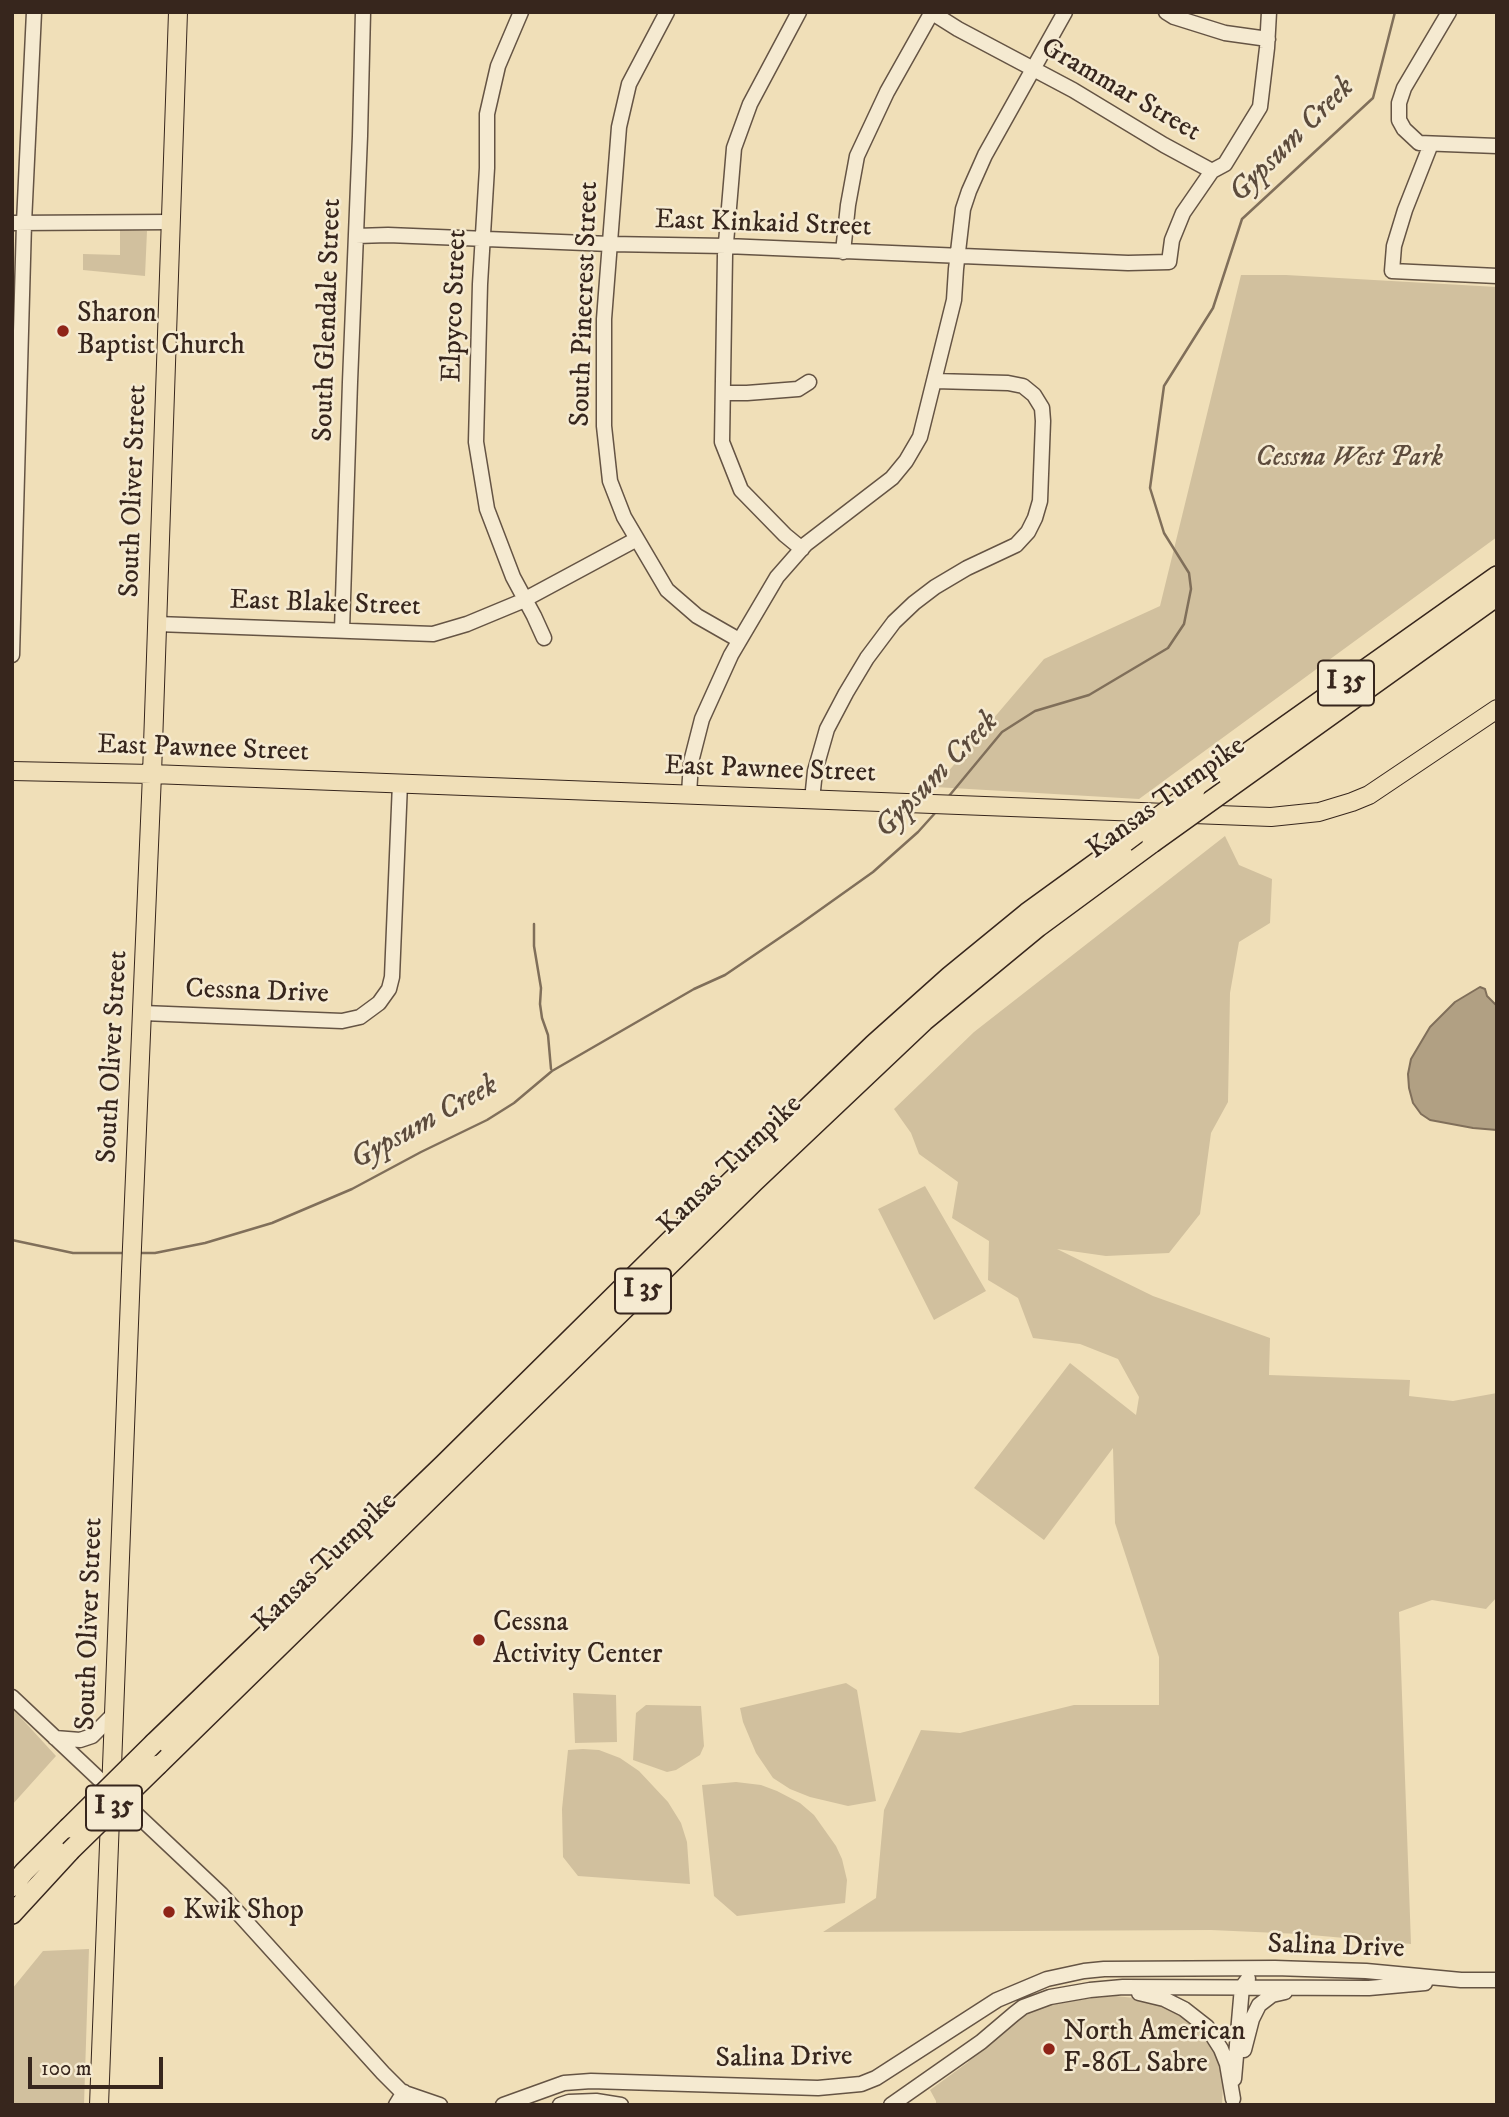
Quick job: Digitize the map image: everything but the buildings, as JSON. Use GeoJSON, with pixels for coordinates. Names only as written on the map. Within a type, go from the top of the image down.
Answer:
{"type":"FeatureCollection","features":[{"type":"Feature","properties":{"kind":"highway","name":"Kansas Turnpike"},"geometry":{"type":"LineString","coordinates":[[12,1887],[68,1828],[444,1464],[697,1214],[874,1044],[950,976],[1027,913],[1195,790],[1497,576]]}},
{"type":"Feature","properties":{"kind":"highway","name":"Kansas Turnpike"},"geometry":{"type":"LineString","coordinates":[[12,1914],[158,1765],[754,1182],[914,1030],[1038,927],[1497,596]]}},
{"type":"Feature","properties":{"kind":"main road","name":"South Oliver Street"},"geometry":{"type":"LineString","coordinates":[[99,2105],[143,1013],[178,12]]}},
{"type":"Feature","properties":{"kind":"main road","name":"East Pawnee Street"},"geometry":{"type":"LineString","coordinates":[[12,771],[400,783],[1271,817],[1319,811],[1352,802],[1369,794],[1497,709]]}},
{"type":"Feature","properties":{"kind":"street"},"geometry":{"type":"LineString","coordinates":[[12,654],[18,223],[34,12]]}},
{"type":"Feature","properties":{"kind":"street","name":"South Glendale Street"},"geometry":{"type":"LineString","coordinates":[[342,630],[363,12]]}},
{"type":"Feature","properties":{"kind":"street","name":"Elpyco Street"},"geometry":{"type":"LineString","coordinates":[[521,12],[499,66],[487,114],[475,442],[487,509],[513,577],[544,638]]}},
{"type":"Feature","properties":{"kind":"street","name":"South Pinecrest Street"},"geometry":{"type":"LineString","coordinates":[[667,12],[629,84],[619,127],[604,319],[604,426],[610,481],[624,517],[667,590],[697,616],[739,640]]}},
{"type":"Feature","properties":{"kind":"street"},"geometry":{"type":"LineString","coordinates":[[799,12],[750,104],[734,148],[726,246],[723,442],[741,490],[785,536],[802,549]]}},
{"type":"Feature","properties":{"kind":"street"},"geometry":{"type":"LineString","coordinates":[[843,252],[857,156],[887,92],[932,12]]}},
{"type":"Feature","properties":{"kind":"street","name":"Grammar Street"},"geometry":{"type":"LineString","coordinates":[[932,12],[1212,171]]}},
{"type":"Feature","properties":{"kind":"street"},"geometry":{"type":"LineString","coordinates":[[689,794],[691,762],[702,719],[739,640],[777,577],[802,549],[892,478],[920,437],[954,300],[963,209],[968,191],[985,155],[1065,12]]}},
{"type":"Feature","properties":{"kind":"street"},"geometry":{"type":"LineString","coordinates":[[1166,12],[1225,33],[1268,39]]}},
{"type":"Feature","properties":{"kind":"street"},"geometry":{"type":"LineString","coordinates":[[1212,171],[1224,164],[1260,107],[1269,12]]}},
{"type":"Feature","properties":{"kind":"street"},"geometry":{"type":"LineString","coordinates":[[1449,12],[1404,88],[1399,103],[1399,120],[1404,129],[1419,143],[1497,146]]}},
{"type":"Feature","properties":{"kind":"street"},"geometry":{"type":"LineString","coordinates":[[1431,144],[1405,209],[1394,246],[1392,271],[1497,276]]}},
{"type":"Feature","properties":{"kind":"street","name":"East Kinkaid Street"},"geometry":{"type":"LineString","coordinates":[[356,236],[726,246],[1128,263],[1169,262],[1172,240],[1184,213],[1212,171]]}},
{"type":"Feature","properties":{"kind":"street"},"geometry":{"type":"LineString","coordinates":[[18,223],[170,222]]}},
{"type":"Feature","properties":{"kind":"street"},"geometry":{"type":"LineString","coordinates":[[812,800],[815,771],[827,729],[867,658],[894,622],[935,587],[967,568],[1016,545],[1028,532],[1040,501],[1043,421],[1042,408],[1034,395],[1023,386],[1008,383],[935,381]]}},
{"type":"Feature","properties":{"kind":"street"},"geometry":{"type":"LineString","coordinates":[[724,393],[798,388],[809,382]]}},
{"type":"Feature","properties":{"kind":"street","name":"East Blake Street"},"geometry":{"type":"LineString","coordinates":[[157,624],[433,634],[467,624],[525,599],[637,539]]}},
{"type":"Feature","properties":{"kind":"street","name":"Cessna Drive"},"geometry":{"type":"LineString","coordinates":[[143,1013],[342,1021],[360,1017],[379,1003],[389,989],[392,977],[400,783]]}},
{"type":"Feature","properties":{"kind":"street"},"geometry":{"type":"LineString","coordinates":[[12,1698],[220,1894],[383,2073],[400,2099],[415,2105]]}},
{"type":"Feature","properties":{"kind":"street"},"geometry":{"type":"LineString","coordinates":[[55,1738],[80,1740],[92,1736],[113,1715]]}},
{"type":"Feature","properties":{"kind":"street"},"geometry":{"type":"LineString","coordinates":[[1233,2102],[1242,1987],[1248,1978],[1275,1968]]}},
{"type":"Feature","properties":{"kind":"street","name":"Salina Drive"},"geometry":{"type":"LineString","coordinates":[[503,2105],[565,2083],[591,2081],[817,2088],[861,2084],[876,2078],[997,2000],[1047,1979],[1104,1969],[1275,1968],[1366,1971],[1461,1980]]}},
{"type":"Feature","properties":{"kind":"street","name":"Salina Drive"},"geometry":{"type":"LineString","coordinates":[[1208,1969],[1236,1981],[1242,1987]]}},
{"type":"Feature","properties":{"kind":"street","name":"Salina Drive"},"geometry":{"type":"LineString","coordinates":[[891,2105],[981,2042],[1023,2007],[1050,1997],[1110,1989],[1369,1988],[1461,1980],[1497,1980]]}},
{"type":"Feature","properties":{"kind":"street","name":"Salina Drive"},"geometry":{"type":"LineString","coordinates":[[1233,2102],[1252,2019],[1259,2005],[1272,1995],[1306,1987]]}},
{"type":"Feature","properties":{"kind":"street"},"geometry":{"type":"LineString","coordinates":[[1110,1989],[1164,1999],[1196,2017],[1207,2027],[1227,2064],[1233,2102]]}},
{"type":"Feature","properties":{"kind":"street"},"geometry":{"type":"LineString","coordinates":[[400,2099],[438,2105]]}},
{"type":"Feature","properties":{"kind":"street"},"geometry":{"type":"LineString","coordinates":[[560,2105],[596,2101],[621,2105]]}},
{"type":"Feature","properties":{"kind":"green space"},"geometry":{"type":"Polygon","coordinates":[[[120,230],[147,231],[145,276],[83,270],[83,254],[120,255],[120,230]]]}},
{"type":"Feature","properties":{"kind":"green space","name":"Cessna West Park"},"geometry":{"type":"Polygon","coordinates":[[[1241,275],[1286,275],[1497,287],[1497,537],[1139,799],[935,787],[1044,659],[1160,606],[1241,275]]]}},
{"type":"Feature","properties":{"kind":"green space"},"geometry":{"type":"Polygon","coordinates":[[[1225,836],[1239,865],[1272,879],[1270,923],[1239,942],[1230,993],[1228,1102],[1211,1133],[1200,1214],[1169,1253],[1106,1256],[1057,1249],[1153,1296],[1270,1338],[1269,1375],[1410,1380],[1409,1396],[1453,1401],[1497,1393],[1497,1597],[1486,1609],[1432,1600],[1399,1612],[1411,1944],[1300,1934],[1211,1930],[823,1932],[876,1898],[884,1810],[921,1730],[960,1733],[1074,1705],[1159,1705],[1159,1657],[1115,1523],[1113,1448],[1044,1540],[974,1488],[1070,1363],[1136,1415],[1139,1397],[1118,1359],[1080,1344],[1033,1338],[1018,1298],[988,1280],[989,1241],[952,1218],[958,1182],[919,1154],[911,1133],[894,1109],[974,1032],[1225,836]]]}},
{"type":"Feature","properties":{"kind":"green space"},"geometry":{"type":"Polygon","coordinates":[[[925,1186],[986,1291],[934,1320],[878,1209],[925,1186]]]}},
{"type":"Feature","properties":{"kind":"green space"},"geometry":{"type":"Polygon","coordinates":[[[846,1683],[857,1690],[876,1801],[848,1806],[810,1797],[773,1778],[756,1753],[740,1708],[846,1683]]]}},
{"type":"Feature","properties":{"kind":"green space"},"geometry":{"type":"Polygon","coordinates":[[[573,1693],[616,1695],[617,1742],[575,1743],[573,1693]]]}},
{"type":"Feature","properties":{"kind":"green space"},"geometry":{"type":"Polygon","coordinates":[[[646,1705],[701,1706],[704,1746],[700,1755],[676,1770],[667,1772],[633,1760],[636,1713],[646,1705]]]}},
{"type":"Feature","properties":{"kind":"green space"},"geometry":{"type":"Polygon","coordinates":[[[12,1708],[56,1756],[12,1805],[12,1708]]]}},
{"type":"Feature","properties":{"kind":"green space"},"geometry":{"type":"Polygon","coordinates":[[[568,1750],[599,1750],[620,1758],[639,1771],[668,1802],[681,1823],[687,1842],[690,1884],[578,1876],[563,1857],[562,1809],[568,1750]]]}},
{"type":"Feature","properties":{"kind":"green space"},"geometry":{"type":"Polygon","coordinates":[[[736,1782],[761,1785],[777,1791],[800,1803],[814,1815],[842,1859],[847,1880],[845,1903],[737,1916],[714,1896],[702,1785],[736,1782]]]}},
{"type":"Feature","properties":{"kind":"green space"},"geometry":{"type":"Polygon","coordinates":[[[89,1949],[84,2105],[12,2105],[12,1989],[43,1951],[89,1949]]]}},
{"type":"Feature","properties":{"kind":"green space"},"geometry":{"type":"Polygon","coordinates":[[[1116,1996],[1166,2006],[1199,2025],[1221,2063],[1222,2105],[936,2105],[930,2090],[967,2063],[1007,2024],[1042,2007],[1064,2001],[1116,1996]]]}},
{"type":"Feature","properties":{"kind":"shaded area"},"geometry":{"type":"Polygon","coordinates":[[[1480,987],[1485,989],[1487,996],[1497,1006],[1497,1130],[1430,1120],[1421,1114],[1413,1103],[1409,1088],[1411,1059],[1430,1027],[1455,1002],[1480,987]]]}},
{"type":"Feature","properties":{"kind":"waterway","name":"Gypsum Creek"},"geometry":{"type":"LineString","coordinates":[[949,796],[1002,732],[1035,711],[1089,695],[1168,648],[1184,624],[1191,589],[1189,573],[1164,533],[1150,488],[1164,386],[1213,308],[1242,219],[1373,98],[1395,12]]}},
{"type":"Feature","properties":{"kind":"waterway","name":"Gypsum Creek"},"geometry":{"type":"LineString","coordinates":[[137,1253],[155,1253],[205,1243],[272,1223],[352,1189],[487,1120],[514,1103],[552,1071],[694,989],[725,975],[800,924],[873,872],[936,812]]}},
{"type":"Feature","properties":{"kind":"waterway"},"geometry":{"type":"LineString","coordinates":[[534,924],[534,946],[541,988],[540,1004],[548,1035],[551,1069]]}},
{"type":"Feature","properties":{"kind":"waterway","name":"Gypsum Creek"},"geometry":{"type":"LineString","coordinates":[[12,1240],[73,1253],[123,1253]]}},
{"type":"Feature","properties":{"kind":"place","name":"Sharon Baptist Church"},"geometry":{"type":"Point","coordinates":[63,331]}},
{"type":"Feature","properties":{"kind":"place","name":"Cessna Activity Center"},"geometry":{"type":"Point","coordinates":[479,1640]}},
{"type":"Feature","properties":{"kind":"place","name":"Kwik Shop"},"geometry":{"type":"Point","coordinates":[169,1912]}},
{"type":"Feature","properties":{"kind":"place","name":"North American F-86L Sabre"},"geometry":{"type":"Point","coordinates":[1049,2049]}}]}
